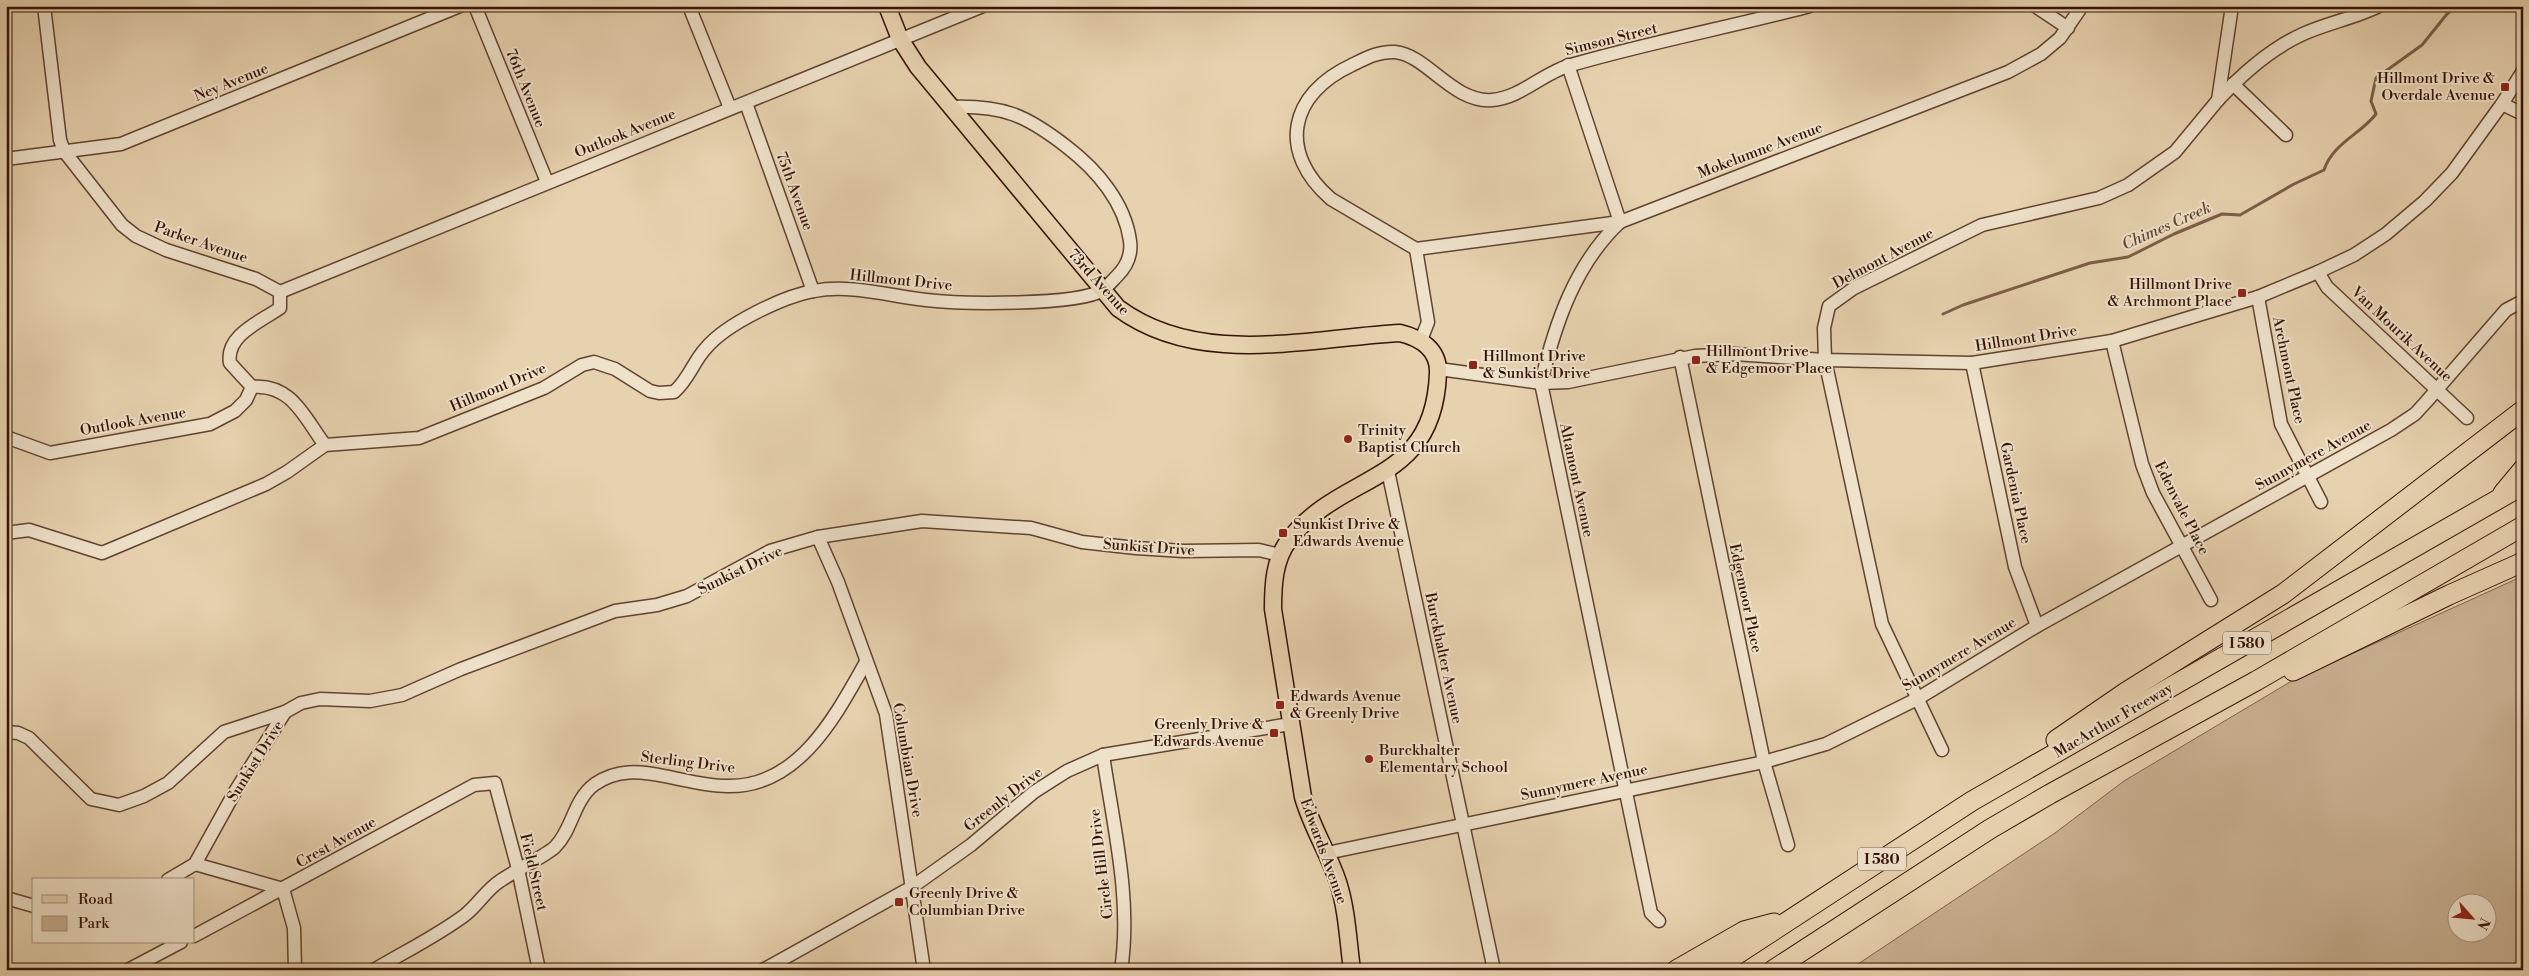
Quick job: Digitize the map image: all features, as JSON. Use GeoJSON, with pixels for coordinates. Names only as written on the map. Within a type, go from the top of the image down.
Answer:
{"type":"FeatureCollection","features":[{"type":"Feature","properties":{"kind":"highway"},"geometry":{"type":"LineString","coordinates":[[1972,801],[2095,712],[2283,594],[2523,410]]}},
{"type":"Feature","properties":{"kind":"highway"},"geometry":{"type":"LineString","coordinates":[[2495,501],[2523,469]]}},
{"type":"Feature","properties":{"kind":"highway","name":"MacArthur Freeway"},"geometry":{"type":"LineString","coordinates":[[1713,970],[1972,801],[2523,485]]}},
{"type":"Feature","properties":{"kind":"highway","name":"I 580"},"geometry":{"type":"LineString","coordinates":[[1773,970],[1925,870],[2050,794],[2256,681],[2523,526]]}},
{"type":"Feature","properties":{"kind":"highway"},"geometry":{"type":"LineString","coordinates":[[2256,681],[2303,668],[2449,595],[2523,562]]}},
{"type":"Feature","properties":{"kind":"highway"},"geometry":{"type":"LineString","coordinates":[[1795,970],[1925,870]]}},
{"type":"Feature","properties":{"kind":"highway"},"geometry":{"type":"LineString","coordinates":[[1676,970],[1744,931],[1792,918]]}},
{"type":"Feature","properties":{"kind":"main road","name":"73rd Avenue"},"geometry":{"type":"LineString","coordinates":[[887,6],[900,39],[918,67],[1118,308],[1135,321],[1154,330],[1183,338],[1221,344],[1255,345],[1400,333],[1421,340]]}},
{"type":"Feature","properties":{"kind":"main road"},"geometry":{"type":"LineString","coordinates":[[1280,555],[1302,525],[1319,510],[1388,471],[1411,451],[1421,438],[1431,419],[1438,396],[1438,369],[1436,359],[1430,348],[1421,340]]}},
{"type":"Feature","properties":{"kind":"main road","name":"Edwards Avenue"},"geometry":{"type":"LineString","coordinates":[[1280,555],[1273,586],[1272,609],[1290,724],[1303,797],[1311,825],[1327,853],[1344,905],[1352,970]]}},
{"type":"Feature","properties":{"kind":"street","name":"Parker Avenue"},"geometry":{"type":"LineString","coordinates":[[44,6],[60,140],[64,150],[122,225],[136,236],[166,250],[256,278],[280,292]]}},
{"type":"Feature","properties":{"kind":"street","name":"Ney Avenue"},"geometry":{"type":"LineString","coordinates":[[6,159],[121,144],[460,6]]}},
{"type":"Feature","properties":{"kind":"street","name":"76th Avenue"},"geometry":{"type":"LineString","coordinates":[[476,6],[547,182]]}},
{"type":"Feature","properties":{"kind":"street"},"geometry":{"type":"LineString","coordinates":[[689,6],[730,108]]}},
{"type":"Feature","properties":{"kind":"street","name":"Outlook Avenue"},"geometry":{"type":"LineString","coordinates":[[280,292],[982,6]]}},
{"type":"Feature","properties":{"kind":"street","name":"Simson Street"},"geometry":{"type":"LineString","coordinates":[[1416,249],[1331,199],[1319,189],[1309,174],[1298,146],[1298,119],[1305,102],[1314,91],[1345,68],[1370,56],[1387,51],[1398,52],[1411,58],[1455,89],[1471,96],[1492,100],[1507,96],[1568,65],[1810,6]]}},
{"type":"Feature","properties":{"kind":"street"},"geometry":{"type":"LineString","coordinates":[[2036,6],[2068,28]]}},
{"type":"Feature","properties":{"kind":"street","name":"Mokelumne Avenue"},"geometry":{"type":"LineString","coordinates":[[1416,249],[1620,222],[2008,72],[2041,54],[2060,38],[2082,6]]}},
{"type":"Feature","properties":{"kind":"street"},"geometry":{"type":"LineString","coordinates":[[2218,100],[2232,6]]}},
{"type":"Feature","properties":{"kind":"street","name":"Delmont Avenue"},"geometry":{"type":"LineString","coordinates":[[1942,750],[1882,624],[1825,360],[1825,317],[1830,306],[1846,293],[1982,225],[2099,198],[2128,185],[2175,152],[2233,84],[2277,47],[2304,33],[2379,6]]}},
{"type":"Feature","properties":{"kind":"street"},"geometry":{"type":"LineString","coordinates":[[1568,65],[1620,222]]}},
{"type":"Feature","properties":{"kind":"street","name":"Hillmont Drive"},"geometry":{"type":"LineString","coordinates":[[1438,369],[1541,383],[1594,378],[1680,357],[1734,354],[1825,360],[1972,363],[2112,341],[2258,296],[2354,255],[2386,234],[2425,201],[2452,173],[2502,104],[2523,71]]}},
{"type":"Feature","properties":{"kind":"street"},"geometry":{"type":"LineString","coordinates":[[2233,84],[2286,135]]}},
{"type":"Feature","properties":{"kind":"street","name":"75th Avenue"},"geometry":{"type":"LineString","coordinates":[[746,103],[813,291]]}},
{"type":"Feature","properties":{"kind":"street"},"geometry":{"type":"LineString","coordinates":[[2502,104],[2523,114]]}},
{"type":"Feature","properties":{"kind":"street"},"geometry":{"type":"LineString","coordinates":[[950,107],[970,106],[1002,110],[1024,117],[1071,149],[1109,189],[1125,221],[1131,246],[1129,260],[1122,271],[1103,290]]}},
{"type":"Feature","properties":{"kind":"street","name":"Altamont Avenue"},"geometry":{"type":"LineString","coordinates":[[1620,222],[1595,249],[1564,305],[1550,344],[1541,383],[1651,913],[1659,921]]}},
{"type":"Feature","properties":{"kind":"street"},"geometry":{"type":"LineString","coordinates":[[1416,249],[1428,322],[1421,340]]}},
{"type":"Feature","properties":{"kind":"street","name":"Van Mourik Avenue"},"geometry":{"type":"LineString","coordinates":[[2318,272],[2327,287],[2467,418]]}},
{"type":"Feature","properties":{"kind":"street","name":"Hillmont Drive"},"geometry":{"type":"LineString","coordinates":[[6,533],[29,530],[102,554],[266,484],[325,445],[419,438],[544,388],[582,365],[594,362],[615,369],[650,391],[659,393],[674,392],[690,375],[704,350],[726,330],[765,308],[813,291],[831,289],[928,300],[1004,303],[1079,298],[1103,290]]}},
{"type":"Feature","properties":{"kind":"street"},"geometry":{"type":"LineString","coordinates":[[280,292],[280,308],[236,338],[230,348],[230,363],[252,387],[262,386],[279,390],[295,401],[325,445]]}},
{"type":"Feature","properties":{"kind":"street","name":"Archmont Place"},"geometry":{"type":"LineString","coordinates":[[2258,296],[2281,424],[2321,502]]}},
{"type":"Feature","properties":{"kind":"street","name":"Sunnymere Avenue"},"geometry":{"type":"LineString","coordinates":[[1327,853],[1764,762],[1826,744],[1917,699],[2037,626],[2403,422],[2426,402],[2506,310],[2523,301]]}},
{"type":"Feature","properties":{"kind":"street","name":"Edenvale Place"},"geometry":{"type":"LineString","coordinates":[[2112,341],[2142,464],[2153,494],[2211,600]]}},
{"type":"Feature","properties":{"kind":"street","name":"Edgemoor Place"},"geometry":{"type":"LineString","coordinates":[[1680,357],[1764,762],[1788,845]]}},
{"type":"Feature","properties":{"kind":"street","name":"Gardenia Place"},"geometry":{"type":"LineString","coordinates":[[1972,363],[2015,567],[2037,626]]}},
{"type":"Feature","properties":{"kind":"street","name":"Outlook Avenue"},"geometry":{"type":"LineString","coordinates":[[6,437],[50,453],[210,424],[235,411],[246,400],[252,387]]}},
{"type":"Feature","properties":{"kind":"street","name":"Burckhalter Avenue"},"geometry":{"type":"LineString","coordinates":[[1388,471],[1494,970]]}},
{"type":"Feature","properties":{"kind":"street","name":"Sunkist Drive"},"geometry":{"type":"LineString","coordinates":[[195,864],[236,790],[285,712],[301,703],[320,699],[370,701],[402,695],[470,666],[615,611],[657,605],[686,596],[770,552],[818,537],[922,521],[1031,528],[1082,542],[1136,548],[1184,551],[1259,550],[1280,555]]}},
{"type":"Feature","properties":{"kind":"street","name":"Columbian Drive"},"geometry":{"type":"LineString","coordinates":[[818,537],[838,582],[886,714],[924,970]]}},
{"type":"Feature","properties":{"kind":"street","name":"Sterling Drive"},"geometry":{"type":"LineString","coordinates":[[374,970],[466,914],[485,893],[518,869],[554,848],[565,832],[572,812],[582,797],[595,784],[613,775],[637,771],[728,787],[756,783],[784,771],[808,750],[826,728],[866,662]]}},
{"type":"Feature","properties":{"kind":"street"},"geometry":{"type":"LineString","coordinates":[[6,732],[18,733],[29,738],[91,799],[119,805],[144,796],[168,782],[224,732],[285,712]]}},
{"type":"Feature","properties":{"kind":"street","name":"Greenly Drive"},"geometry":{"type":"LineString","coordinates":[[763,970],[912,887],[971,845],[1034,792],[1068,771],[1102,755],[1290,724]]}},
{"type":"Feature","properties":{"kind":"street","name":"Circle Hill Drive"},"geometry":{"type":"LineString","coordinates":[[1102,755],[1122,882],[1124,938],[1121,970]]}},
{"type":"Feature","properties":{"kind":"street","name":"Field Street"},"geometry":{"type":"LineString","coordinates":[[495,783],[518,869],[539,970]]}},
{"type":"Feature","properties":{"kind":"street","name":"Crest Avenue"},"geometry":{"type":"LineString","coordinates":[[195,935],[474,784],[495,783]]}},
{"type":"Feature","properties":{"kind":"street"},"geometry":{"type":"LineString","coordinates":[[171,878],[195,864],[283,889],[294,928],[295,970]]}},
{"type":"Feature","properties":{"kind":"street"},"geometry":{"type":"LineString","coordinates":[[6,898],[32,905]]}},
{"type":"Feature","properties":{"kind":"street"},"geometry":{"type":"LineString","coordinates":[[128,970],[177,944]]}},
{"type":"Feature","properties":{"kind":"green space"},"geometry":{"type":"Polygon","coordinates":[[[2523,576],[2523,970],[1849,970],[2055,833],[2124,781],[2290,682],[2523,576]]]}},
{"type":"Feature","properties":{"kind":"waterway","name":"Chimes Creek"},"geometry":{"type":"LineString","coordinates":[[1943,314],[1963,305],[2090,263],[2128,257],[2174,234],[2222,214],[2240,215],[2294,184],[2324,170],[2328,161],[2340,146],[2376,114],[2371,101],[2376,78],[2422,45],[2447,14],[2457,6]]}},
{"type":"Feature","properties":{"kind":"place","name":"Hillmont Drive & Overdale Avenue"},"geometry":{"type":"Point","coordinates":[2505,87]}},
{"type":"Feature","properties":{"kind":"place","name":"Hillmont Drive & Archmont Place"},"geometry":{"type":"Point","coordinates":[2242,293]}},
{"type":"Feature","properties":{"kind":"place","name":"Hillmont Drive & Edgemoor Place"},"geometry":{"type":"Point","coordinates":[1696,360]}},
{"type":"Feature","properties":{"kind":"place","name":"Hillmont Drive & Sunkist Drive"},"geometry":{"type":"Point","coordinates":[1473,365]}},
{"type":"Feature","properties":{"kind":"place","name":"Trinity Baptist Church"},"geometry":{"type":"Point","coordinates":[1348,439]}},
{"type":"Feature","properties":{"kind":"place","name":"Sunkist Drive & Edwards Avenue"},"geometry":{"type":"Point","coordinates":[1283,533]}},
{"type":"Feature","properties":{"kind":"place","name":"Edwards Avenue & Greenly Drive"},"geometry":{"type":"Point","coordinates":[1280,705]}},
{"type":"Feature","properties":{"kind":"place","name":"Greenly Drive & Edwards Avenue"},"geometry":{"type":"Point","coordinates":[1274,733]}},
{"type":"Feature","properties":{"kind":"place","name":"Burckhalter Elementary School"},"geometry":{"type":"Point","coordinates":[1369,759]}},
{"type":"Feature","properties":{"kind":"place","name":"Greenly Drive & Columbian Drive"},"geometry":{"type":"Point","coordinates":[899,902]}}]}
